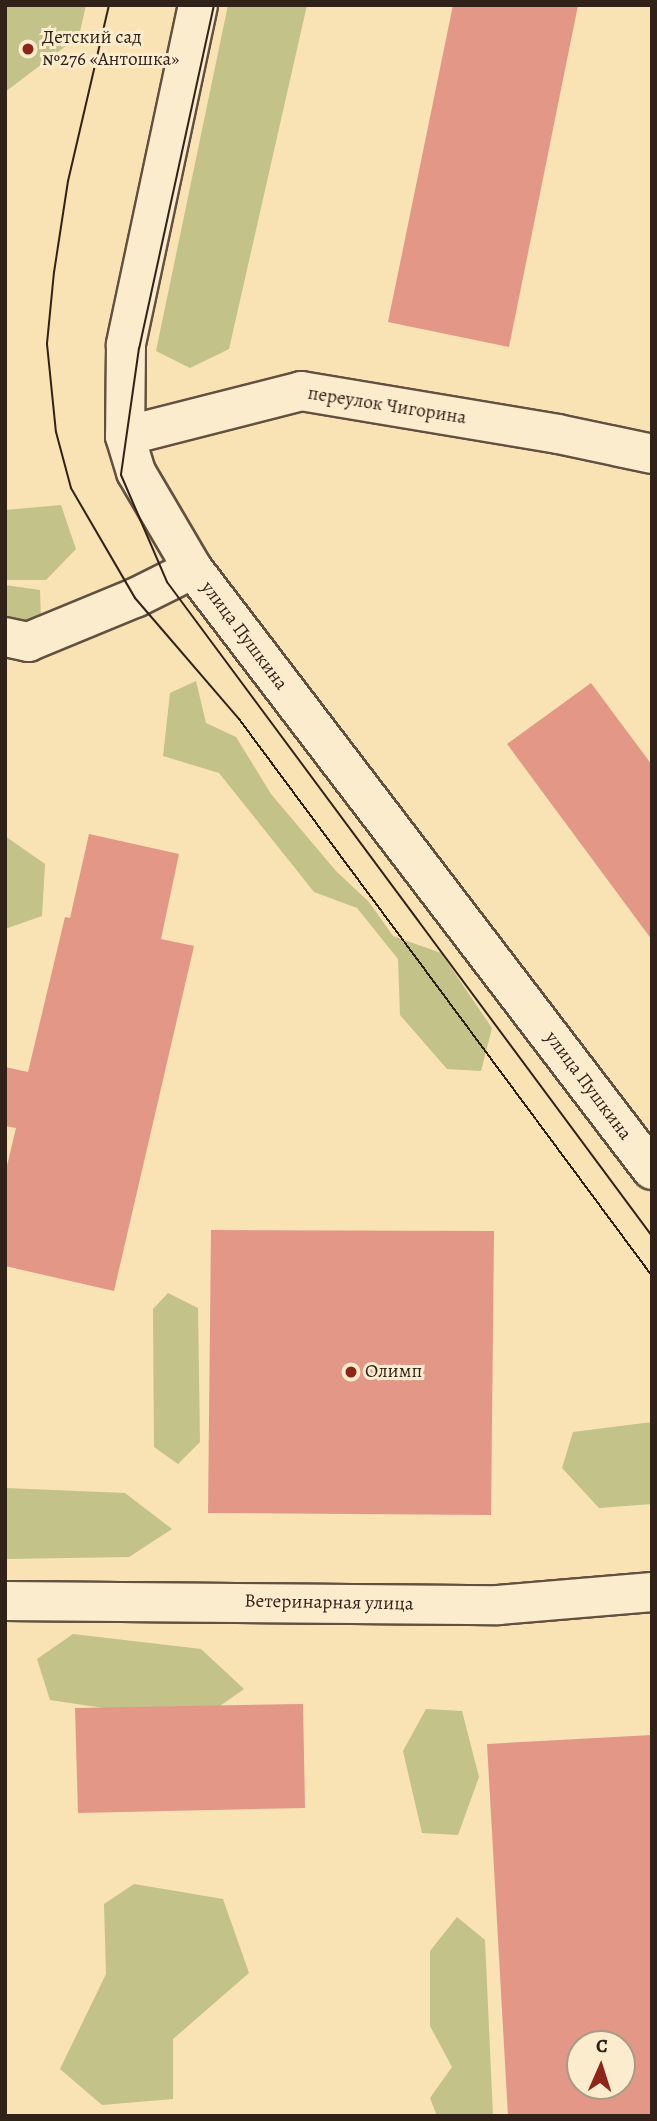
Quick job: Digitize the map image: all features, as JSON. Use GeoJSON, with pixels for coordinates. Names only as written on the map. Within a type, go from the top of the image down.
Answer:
{"type":"FeatureCollection","features":[{"type":"Feature","properties":{"kind":"street","name":"улица Пушкина"},"geometry":{"type":"LineString","coordinates":[[198,5],[126,345],[125,436],[136,472],[193,569],[652,1170]]}},
{"type":"Feature","properties":{"kind":"street","name":"переулок Чигорина"},"geometry":{"type":"LineString","coordinates":[[125,436],[301,391],[558,434],[652,454]]}},
{"type":"Feature","properties":{"kind":"street"},"geometry":{"type":"LineString","coordinates":[[5,637],[28,642],[135,598],[193,569]]}},
{"type":"Feature","properties":{"kind":"street","name":"Ветеринарная улица"},"geometry":{"type":"LineString","coordinates":[[5,1601],[498,1605],[652,1592]]}},
{"type":"Feature","properties":{"kind":"green space","name":"Детский сад №276 «Антошка»"},"geometry":{"type":"Polygon","coordinates":[[[5,5],[86,5],[79,36],[5,92],[5,5]]]}},
{"type":"Feature","properties":{"kind":"green space"},"geometry":{"type":"Polygon","coordinates":[[[228,5],[307,5],[229,349],[190,368],[156,351],[228,5]]]}},
{"type":"Feature","properties":{"kind":"green space"},"geometry":{"type":"Polygon","coordinates":[[[61,505],[76,549],[46,580],[5,580],[5,510],[61,505]]]}},
{"type":"Feature","properties":{"kind":"green space"},"geometry":{"type":"Polygon","coordinates":[[[5,585],[40,590],[42,657],[5,659],[5,585]]]}},
{"type":"Feature","properties":{"kind":"green space"},"geometry":{"type":"Polygon","coordinates":[[[196,681],[206,723],[236,737],[271,794],[336,871],[369,902],[393,936],[441,953],[492,1028],[481,1071],[447,1069],[400,1015],[398,959],[357,908],[314,892],[219,773],[163,756],[170,693],[196,681]]]}},
{"type":"Feature","properties":{"kind":"green space"},"geometry":{"type":"Polygon","coordinates":[[[5,836],[45,864],[42,916],[5,929],[5,836]]]}},
{"type":"Feature","properties":{"kind":"green space"},"geometry":{"type":"Polygon","coordinates":[[[168,1293],[198,1308],[200,1442],[178,1464],[154,1447],[153,1309],[168,1293]]]}},
{"type":"Feature","properties":{"kind":"green space"},"geometry":{"type":"Polygon","coordinates":[[[652,1422],[652,1504],[599,1508],[562,1468],[573,1432],[652,1422]]]}},
{"type":"Feature","properties":{"kind":"green space"},"geometry":{"type":"Polygon","coordinates":[[[5,1488],[125,1493],[172,1529],[129,1557],[5,1559],[5,1488]]]}},
{"type":"Feature","properties":{"kind":"green space"},"geometry":{"type":"Polygon","coordinates":[[[73,1634],[201,1649],[244,1689],[197,1722],[50,1700],[37,1659],[73,1634]]]}},
{"type":"Feature","properties":{"kind":"green space"},"geometry":{"type":"Polygon","coordinates":[[[426,1709],[462,1711],[479,1777],[458,1835],[422,1833],[403,1751],[426,1709]]]}},
{"type":"Feature","properties":{"kind":"green space"},"geometry":{"type":"Polygon","coordinates":[[[134,1884],[223,1899],[249,1973],[173,2039],[173,2099],[102,2105],[60,2069],[106,1974],[104,1904],[134,1884]]]}},
{"type":"Feature","properties":{"kind":"green space"},"geometry":{"type":"Polygon","coordinates":[[[457,1917],[485,1940],[493,2116],[437,2116],[430,2098],[452,2067],[430,2026],[430,1951],[457,1917]]]}},
{"type":"Feature","properties":{"kind":"building"},"geometry":{"type":"Polygon","coordinates":[[[453,5],[578,5],[509,347],[388,322],[453,5]]]}},
{"type":"Feature","properties":{"kind":"building"},"geometry":{"type":"Polygon","coordinates":[[[591,683],[652,765],[652,940],[507,744],[591,683]]]}},
{"type":"Feature","properties":{"kind":"building"},"geometry":{"type":"Polygon","coordinates":[[[89,834],[179,854],[161,939],[194,946],[114,1291],[5,1266],[5,1174],[16,1128],[5,1126],[5,1067],[28,1072],[65,917],[70,918],[89,834]]]}},
{"type":"Feature","properties":{"kind":"building","name":"Олимп"},"geometry":{"type":"Polygon","coordinates":[[[211,1230],[494,1231],[491,1515],[208,1513],[211,1230]]]}},
{"type":"Feature","properties":{"kind":"building"},"geometry":{"type":"Polygon","coordinates":[[[303,1704],[305,1808],[78,1813],[75,1708],[303,1704]]]}},
{"type":"Feature","properties":{"kind":"building"},"geometry":{"type":"Polygon","coordinates":[[[652,1735],[652,2116],[508,2116],[487,1744],[652,1735]]]}},
{"type":"Feature","properties":{"kind":"tram line"},"geometry":{"type":"LineString","coordinates":[[109,5],[68,181],[54,272],[47,344],[56,432],[71,488],[135,598],[239,719],[652,1276]]}},
{"type":"Feature","properties":{"kind":"tram line"},"geometry":{"type":"LineString","coordinates":[[214,5],[139,348],[121,475],[167,582],[652,1236]]}},
{"type":"Feature","properties":{"kind":"place","name":"Детский сад №276 «Антошка»"},"geometry":{"type":"Point","coordinates":[28,49]}},
{"type":"Feature","properties":{"kind":"place","name":"Олимп"},"geometry":{"type":"Point","coordinates":[351,1372]}}]}
